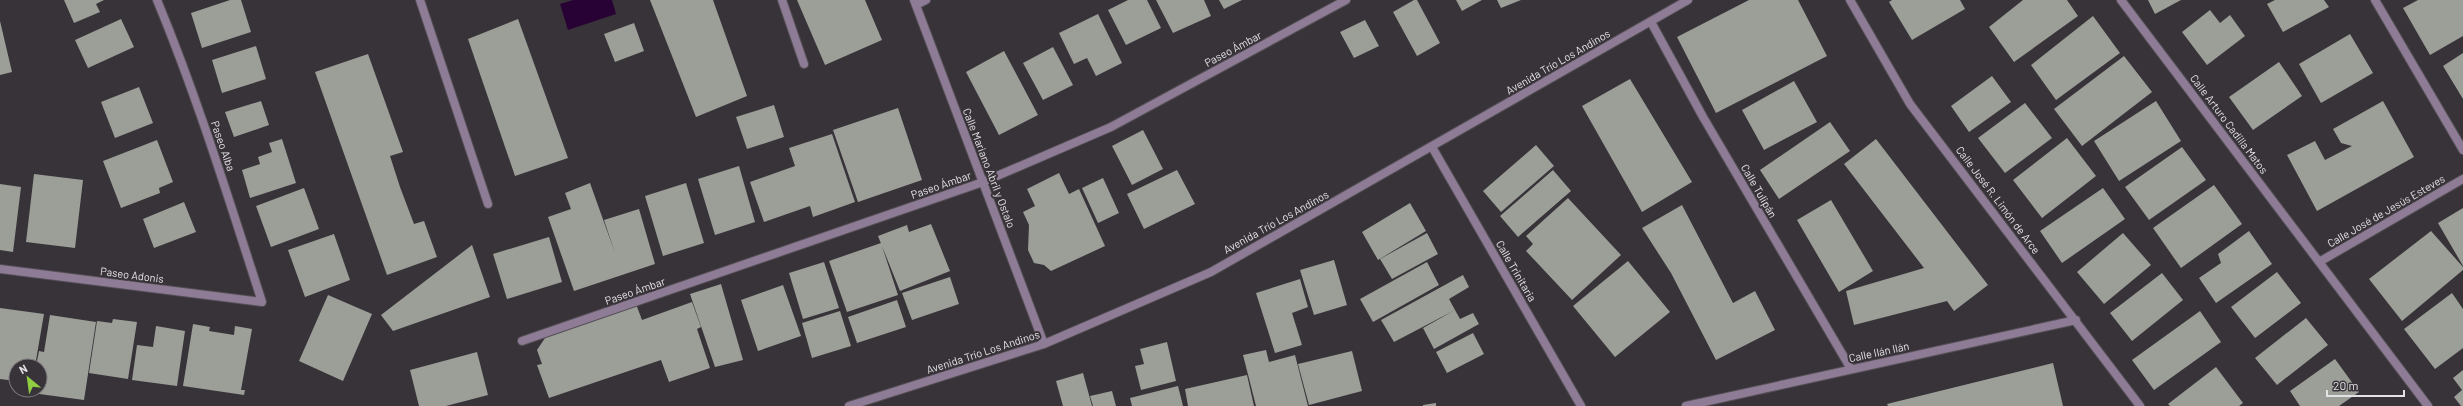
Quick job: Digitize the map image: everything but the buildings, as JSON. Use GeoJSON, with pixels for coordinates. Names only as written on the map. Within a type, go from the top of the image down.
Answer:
{"type":"FeatureCollection","features":[{"type":"Feature","properties":{"kind":"street","name":"Paseo Alba"},"geometry":{"type":"LineString","coordinates":[[157,0],[182,60],[262,302]]}},
{"type":"Feature","properties":{"kind":"street"},"geometry":{"type":"LineString","coordinates":[[420,0],[488,204]]}},
{"type":"Feature","properties":{"kind":"street"},"geometry":{"type":"LineString","coordinates":[[782,0],[804,64]]}},
{"type":"Feature","properties":{"kind":"street"},"geometry":{"type":"LineString","coordinates":[[915,2],[926,0]]}},
{"type":"Feature","properties":{"kind":"street","name":"Paseo Ámbar"},"geometry":{"type":"LineString","coordinates":[[522,341],[983,182],[1111,127],[1346,0]]}},
{"type":"Feature","properties":{"kind":"street","name":"Avenida Trío Los Andinos"},"geometry":{"type":"LineString","coordinates":[[849,406],[1044,344],[1211,272],[1688,0]]}},
{"type":"Feature","properties":{"kind":"street","name":"Calle José R. Limón de Arce"},"geometry":{"type":"LineString","coordinates":[[1850,0],[1910,104],[2140,406]]}},
{"type":"Feature","properties":{"kind":"street","name":"Calle Arturo Cadilla Matos"},"geometry":{"type":"LineString","coordinates":[[2120,0],[2428,406]]}},
{"type":"Feature","properties":{"kind":"street"},"geometry":{"type":"LineString","coordinates":[[2375,0],[2463,150]]}},
{"type":"Feature","properties":{"kind":"street","name":"Calle Mariano Abril y Ostalo"},"geometry":{"type":"LineString","coordinates":[[915,2],[1044,344]]}},
{"type":"Feature","properties":{"kind":"street","name":"Calle Tulipán"},"geometry":{"type":"LineString","coordinates":[[1651,22],[1703,117],[1851,369]]}},
{"type":"Feature","properties":{"kind":"street","name":"Calle Trinitaria"},"geometry":{"type":"LineString","coordinates":[[1432,147],[1581,406]]}},
{"type":"Feature","properties":{"kind":"street","name":"Calle José de Jesús Esteves"},"geometry":{"type":"LineString","coordinates":[[2319,262],[2463,179]]}},
{"type":"Feature","properties":{"kind":"street","name":"Paseo Adonis"},"geometry":{"type":"LineString","coordinates":[[0,269],[262,302]]}},
{"type":"Feature","properties":{"kind":"street","name":"Calle Ilán Ilán"},"geometry":{"type":"LineString","coordinates":[[1686,406],[2076,320]]}},
{"type":"Feature","properties":{"kind":"shaded area"},"geometry":{"type":"Polygon","coordinates":[[[573,0],[612,0],[616,14],[568,30],[560,4],[573,0]]]}}]}
